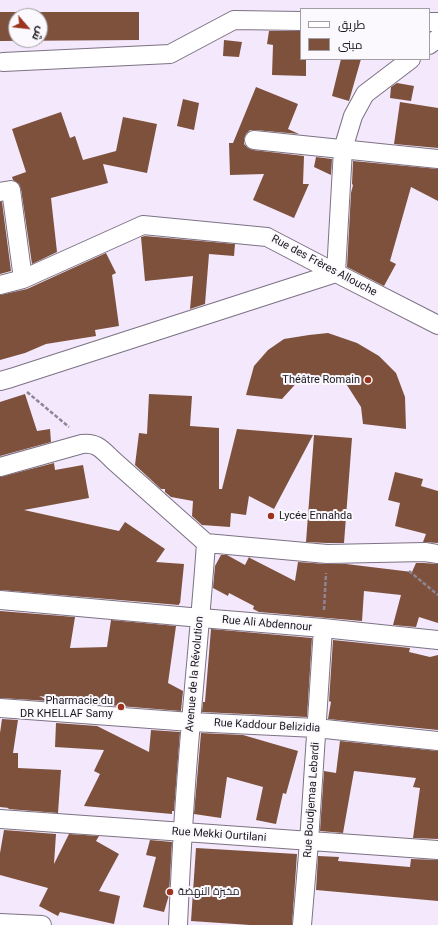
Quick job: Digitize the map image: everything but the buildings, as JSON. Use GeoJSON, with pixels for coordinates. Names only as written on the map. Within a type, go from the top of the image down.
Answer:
{"type":"FeatureCollection","features":[{"type":"Feature","properties":{"kind":"street"},"geometry":{"type":"LineString","coordinates":[[3,62],[170,54],[234,20],[300,21]]}},
{"type":"Feature","properties":{"kind":"street"},"geometry":{"type":"LineString","coordinates":[[430,44],[438,38]]}},
{"type":"Feature","properties":{"kind":"street"},"geometry":{"type":"LineString","coordinates":[[6,379],[336,273],[343,149],[353,116],[365,94],[410,60]]}},
{"type":"Feature","properties":{"kind":"street"},"geometry":{"type":"LineString","coordinates":[[254,140],[438,158]]}},
{"type":"Feature","properties":{"kind":"street"},"geometry":{"type":"LineString","coordinates":[[0,192],[12,190],[23,279]]}},
{"type":"Feature","properties":{"kind":"street","name":"Rue des Frères Allouche"},"geometry":{"type":"LineString","coordinates":[[0,285],[23,279],[143,225],[267,236],[438,325]]}},
{"type":"Feature","properties":{"kind":"street"},"geometry":{"type":"LineString","coordinates":[[0,467],[88,443],[102,449],[206,543],[326,554],[434,550]]}},
{"type":"Feature","properties":{"kind":"street","name":"Avenue de la Révolution"},"geometry":{"type":"LineString","coordinates":[[178,925],[191,722],[201,618],[206,543]]}},
{"type":"Feature","properties":{"kind":"street","name":"Rue Ali Abdennour"},"geometry":{"type":"LineString","coordinates":[[0,600],[323,628],[438,640]]}},
{"type":"Feature","properties":{"kind":"street","name":"Rue Boudjemaa Lebardi"},"geometry":{"type":"LineString","coordinates":[[302,925],[323,628]]}},
{"type":"Feature","properties":{"kind":"street","name":"Rue Kaddour Belizidia"},"geometry":{"type":"LineString","coordinates":[[0,708],[191,722],[316,728],[438,741]]}},
{"type":"Feature","properties":{"kind":"street","name":"Rue Mekki Ourtilani"},"geometry":{"type":"LineString","coordinates":[[0,819],[152,831],[438,850]]}},
{"type":"Feature","properties":{"kind":"street"},"geometry":{"type":"LineString","coordinates":[[0,923],[42,925]]}},
{"type":"Feature","properties":{"kind":"path"},"geometry":{"type":"LineString","coordinates":[[6,379],[88,443]]}},
{"type":"Feature","properties":{"kind":"path"},"geometry":{"type":"LineString","coordinates":[[387,552],[438,595]]}},
{"type":"Feature","properties":{"kind":"path"},"geometry":{"type":"LineString","coordinates":[[323,628],[326,554]]}},
{"type":"Feature","properties":{"kind":"place","name":"Théâtre Romain"},"geometry":{"type":"Point","coordinates":[368,380]}},
{"type":"Feature","properties":{"kind":"place","name":"Lycée Ennahda"},"geometry":{"type":"Point","coordinates":[271,516]}},
{"type":"Feature","properties":{"kind":"place","name":"Pharmacie du DR KHELLAF Samy"},"geometry":{"type":"Point","coordinates":[121,707]}},
{"type":"Feature","properties":{"kind":"place","name":"مخبزة النهضة"},"geometry":{"type":"Point","coordinates":[170,892]}}]}
